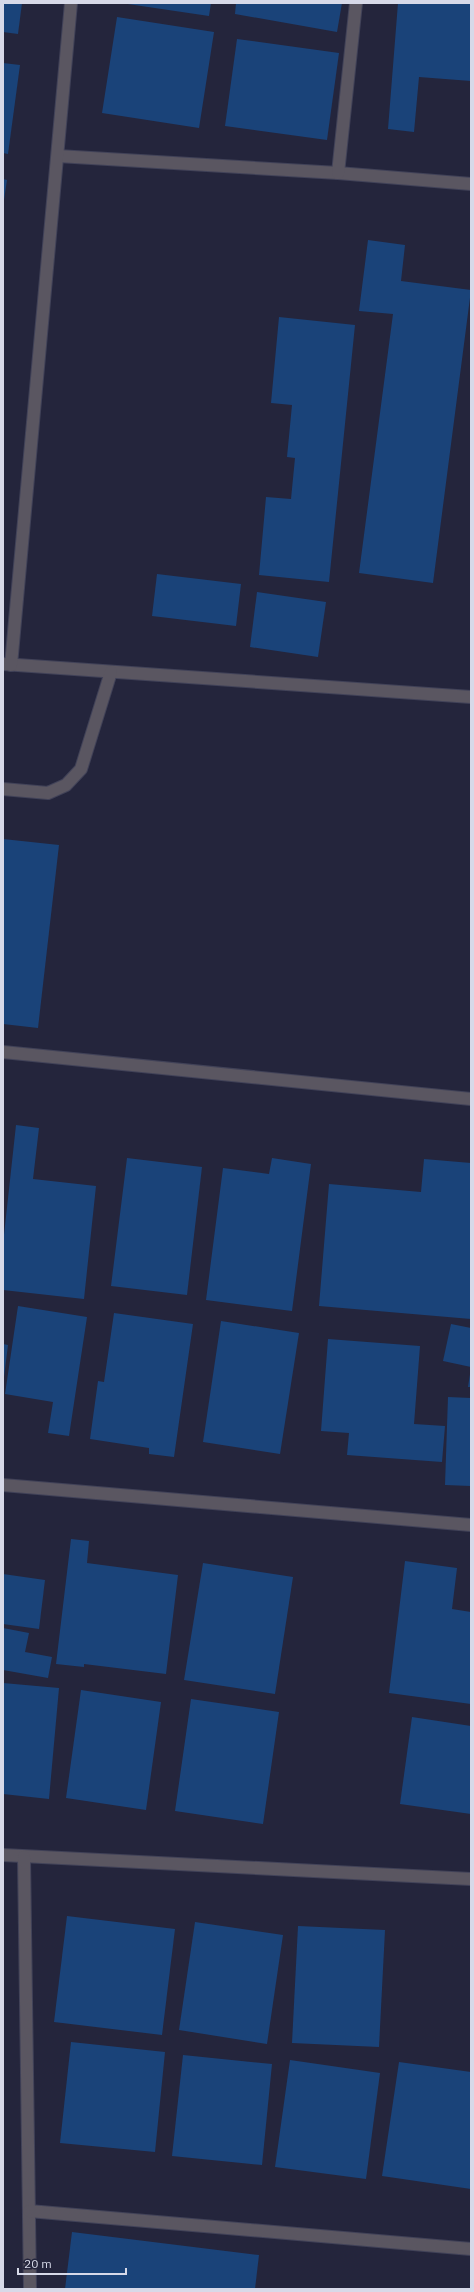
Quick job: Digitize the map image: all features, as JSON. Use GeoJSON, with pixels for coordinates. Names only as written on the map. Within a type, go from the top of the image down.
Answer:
{"type":"FeatureCollection","features":[{"type":"Feature","properties":{"kind":"street"},"geometry":{"type":"LineString","coordinates":[[71,3],[58,156],[7,665],[471,696]]}},
{"type":"Feature","properties":{"kind":"street"},"geometry":{"type":"LineString","coordinates":[[338,173],[356,3]]}},
{"type":"Feature","properties":{"kind":"street"},"geometry":{"type":"LineString","coordinates":[[58,156],[338,173],[471,184]]}},
{"type":"Feature","properties":{"kind":"street"},"geometry":{"type":"LineString","coordinates":[[3,789],[48,793],[66,785],[81,769],[111,672]]}},
{"type":"Feature","properties":{"kind":"street"},"geometry":{"type":"LineString","coordinates":[[3,1052],[471,1098]]}},
{"type":"Feature","properties":{"kind":"street"},"geometry":{"type":"LineString","coordinates":[[3,1485],[471,1525]]}},
{"type":"Feature","properties":{"kind":"street"},"geometry":{"type":"LineString","coordinates":[[3,1855],[471,1879]]}},
{"type":"Feature","properties":{"kind":"street"},"geometry":{"type":"LineString","coordinates":[[24,1857],[30,2289]]}},
{"type":"Feature","properties":{"kind":"street"},"geometry":{"type":"LineString","coordinates":[[29,2211],[471,2249]]}},
{"type":"Feature","properties":{"kind":"building"},"geometry":{"type":"Polygon","coordinates":[[[3,3],[22,3],[18,34],[3,32],[3,3]]]}},
{"type":"Feature","properties":{"kind":"building"},"geometry":{"type":"Polygon","coordinates":[[[121,3],[211,3],[209,16],[121,3]]]}},
{"type":"Feature","properties":{"kind":"building"},"geometry":{"type":"Polygon","coordinates":[[[236,3],[342,3],[337,32],[235,14],[236,3]]]}},
{"type":"Feature","properties":{"kind":"building"},"geometry":{"type":"Polygon","coordinates":[[[398,3],[471,3],[471,81],[419,77],[414,132],[388,129],[398,3]]]}},
{"type":"Feature","properties":{"kind":"building"},"geometry":{"type":"Polygon","coordinates":[[[117,17],[214,32],[199,128],[102,113],[117,17]]]}},
{"type":"Feature","properties":{"kind":"building"},"geometry":{"type":"Polygon","coordinates":[[[237,39],[339,53],[327,140],[225,126],[237,39]]]}},
{"type":"Feature","properties":{"kind":"building"},"geometry":{"type":"Polygon","coordinates":[[[3,63],[20,65],[8,154],[3,153],[3,63]]]}},
{"type":"Feature","properties":{"kind":"building"},"geometry":{"type":"Polygon","coordinates":[[[3,179],[7,180],[4,200],[3,200],[3,179]]]}},
{"type":"Feature","properties":{"kind":"building"},"geometry":{"type":"Polygon","coordinates":[[[368,240],[405,245],[401,281],[471,290],[433,583],[359,573],[393,314],[359,311],[368,240]]]}},
{"type":"Feature","properties":{"kind":"building"},"geometry":{"type":"Polygon","coordinates":[[[279,317],[355,325],[329,582],[259,575],[266,497],[291,499],[295,458],[287,457],[292,405],[271,403],[279,317]]]}},
{"type":"Feature","properties":{"kind":"building"},"geometry":{"type":"Polygon","coordinates":[[[157,574],[241,584],[236,626],[152,616],[157,574]]]}},
{"type":"Feature","properties":{"kind":"building"},"geometry":{"type":"Polygon","coordinates":[[[257,592],[326,602],[318,657],[250,647],[257,592]]]}},
{"type":"Feature","properties":{"kind":"building"},"geometry":{"type":"Polygon","coordinates":[[[3,839],[59,845],[38,1028],[3,1024],[3,839]]]}},
{"type":"Feature","properties":{"kind":"building"},"geometry":{"type":"Polygon","coordinates":[[[16,1125],[39,1128],[33,1179],[96,1186],[84,1299],[3,1290],[3,1244],[16,1125]]]}},
{"type":"Feature","properties":{"kind":"building"},"geometry":{"type":"Polygon","coordinates":[[[127,1158],[202,1167],[187,1295],[111,1286],[127,1158]]]}},
{"type":"Feature","properties":{"kind":"building"},"geometry":{"type":"Polygon","coordinates":[[[272,1158],[311,1164],[292,1311],[206,1300],[223,1168],[269,1174],[272,1158]]]}},
{"type":"Feature","properties":{"kind":"building"},"geometry":{"type":"Polygon","coordinates":[[[424,1159],[471,1163],[471,1319],[319,1306],[329,1184],[421,1192],[424,1159]]]}},
{"type":"Feature","properties":{"kind":"building"},"geometry":{"type":"Polygon","coordinates":[[[18,1306],[87,1317],[69,1436],[48,1433],[53,1402],[5,1394],[18,1306]]]}},
{"type":"Feature","properties":{"kind":"building"},"geometry":{"type":"Polygon","coordinates":[[[114,1313],[193,1324],[174,1457],[149,1454],[149,1448],[90,1439],[98,1381],[104,1382],[114,1313]]]}},
{"type":"Feature","properties":{"kind":"building"},"geometry":{"type":"Polygon","coordinates":[[[221,1321],[299,1333],[280,1454],[203,1442],[221,1321]]]}},
{"type":"Feature","properties":{"kind":"building"},"geometry":{"type":"Polygon","coordinates":[[[451,1324],[471,1328],[471,1367],[443,1361],[451,1324]]]}},
{"type":"Feature","properties":{"kind":"building"},"geometry":{"type":"Polygon","coordinates":[[[328,1339],[420,1346],[414,1424],[445,1426],[442,1462],[347,1455],[349,1433],[321,1431],[328,1339]]]}},
{"type":"Feature","properties":{"kind":"building"},"geometry":{"type":"Polygon","coordinates":[[[3,1344],[8,1345],[4,1377],[3,1377],[3,1344]]]}},
{"type":"Feature","properties":{"kind":"building"},"geometry":{"type":"Polygon","coordinates":[[[470,1374],[471,1387],[468,1387],[470,1374]]]}},
{"type":"Feature","properties":{"kind":"building"},"geometry":{"type":"Polygon","coordinates":[[[448,1397],[471,1398],[471,1486],[445,1485],[448,1397]]]}},
{"type":"Feature","properties":{"kind":"building"},"geometry":{"type":"Polygon","coordinates":[[[71,1539],[89,1541],[87,1563],[178,1575],[166,1674],[84,1664],[84,1667],[56,1664],[71,1539]]]}},
{"type":"Feature","properties":{"kind":"building"},"geometry":{"type":"Polygon","coordinates":[[[405,1561],[457,1568],[452,1609],[471,1612],[471,1704],[389,1693],[405,1561]]]}},
{"type":"Feature","properties":{"kind":"building"},"geometry":{"type":"Polygon","coordinates":[[[203,1563],[293,1577],[275,1694],[184,1680],[203,1563]]]}},
{"type":"Feature","properties":{"kind":"building"},"geometry":{"type":"Polygon","coordinates":[[[3,1574],[45,1580],[39,1629],[3,1624],[3,1574]]]}},
{"type":"Feature","properties":{"kind":"building"},"geometry":{"type":"Polygon","coordinates":[[[3,1628],[29,1633],[25,1652],[52,1657],[48,1678],[3,1670],[3,1628]]]}},
{"type":"Feature","properties":{"kind":"building"},"geometry":{"type":"Polygon","coordinates":[[[3,1683],[59,1688],[49,1799],[3,1794],[3,1683]]]}},
{"type":"Feature","properties":{"kind":"building"},"geometry":{"type":"Polygon","coordinates":[[[81,1690],[161,1702],[146,1810],[66,1798],[81,1690]]]}},
{"type":"Feature","properties":{"kind":"building"},"geometry":{"type":"Polygon","coordinates":[[[191,1699],[279,1712],[263,1824],[175,1811],[191,1699]]]}},
{"type":"Feature","properties":{"kind":"building"},"geometry":{"type":"Polygon","coordinates":[[[412,1717],[471,1726],[471,1814],[400,1804],[412,1717]]]}},
{"type":"Feature","properties":{"kind":"building"},"geometry":{"type":"Polygon","coordinates":[[[67,1916],[175,1929],[162,2035],[54,2022],[67,1916]]]}},
{"type":"Feature","properties":{"kind":"building"},"geometry":{"type":"Polygon","coordinates":[[[195,1922],[283,1935],[267,2044],[179,2030],[195,1922]]]}},
{"type":"Feature","properties":{"kind":"building"},"geometry":{"type":"Polygon","coordinates":[[[298,1926],[385,1930],[379,2047],[292,2043],[298,1926]]]}},
{"type":"Feature","properties":{"kind":"building"},"geometry":{"type":"Polygon","coordinates":[[[71,2042],[165,2052],[155,2152],[60,2143],[71,2042]]]}},
{"type":"Feature","properties":{"kind":"building"},"geometry":{"type":"Polygon","coordinates":[[[183,2055],[272,2064],[262,2165],[172,2156],[183,2055]]]}},
{"type":"Feature","properties":{"kind":"building"},"geometry":{"type":"Polygon","coordinates":[[[290,2060],[380,2073],[366,2179],[275,2167],[290,2060]]]}},
{"type":"Feature","properties":{"kind":"building"},"geometry":{"type":"Polygon","coordinates":[[[399,2062],[471,2072],[471,2189],[382,2176],[399,2062]]]}},
{"type":"Feature","properties":{"kind":"building"},"geometry":{"type":"Polygon","coordinates":[[[72,2232],[259,2255],[255,2289],[65,2289],[72,2232]]]}}]}
